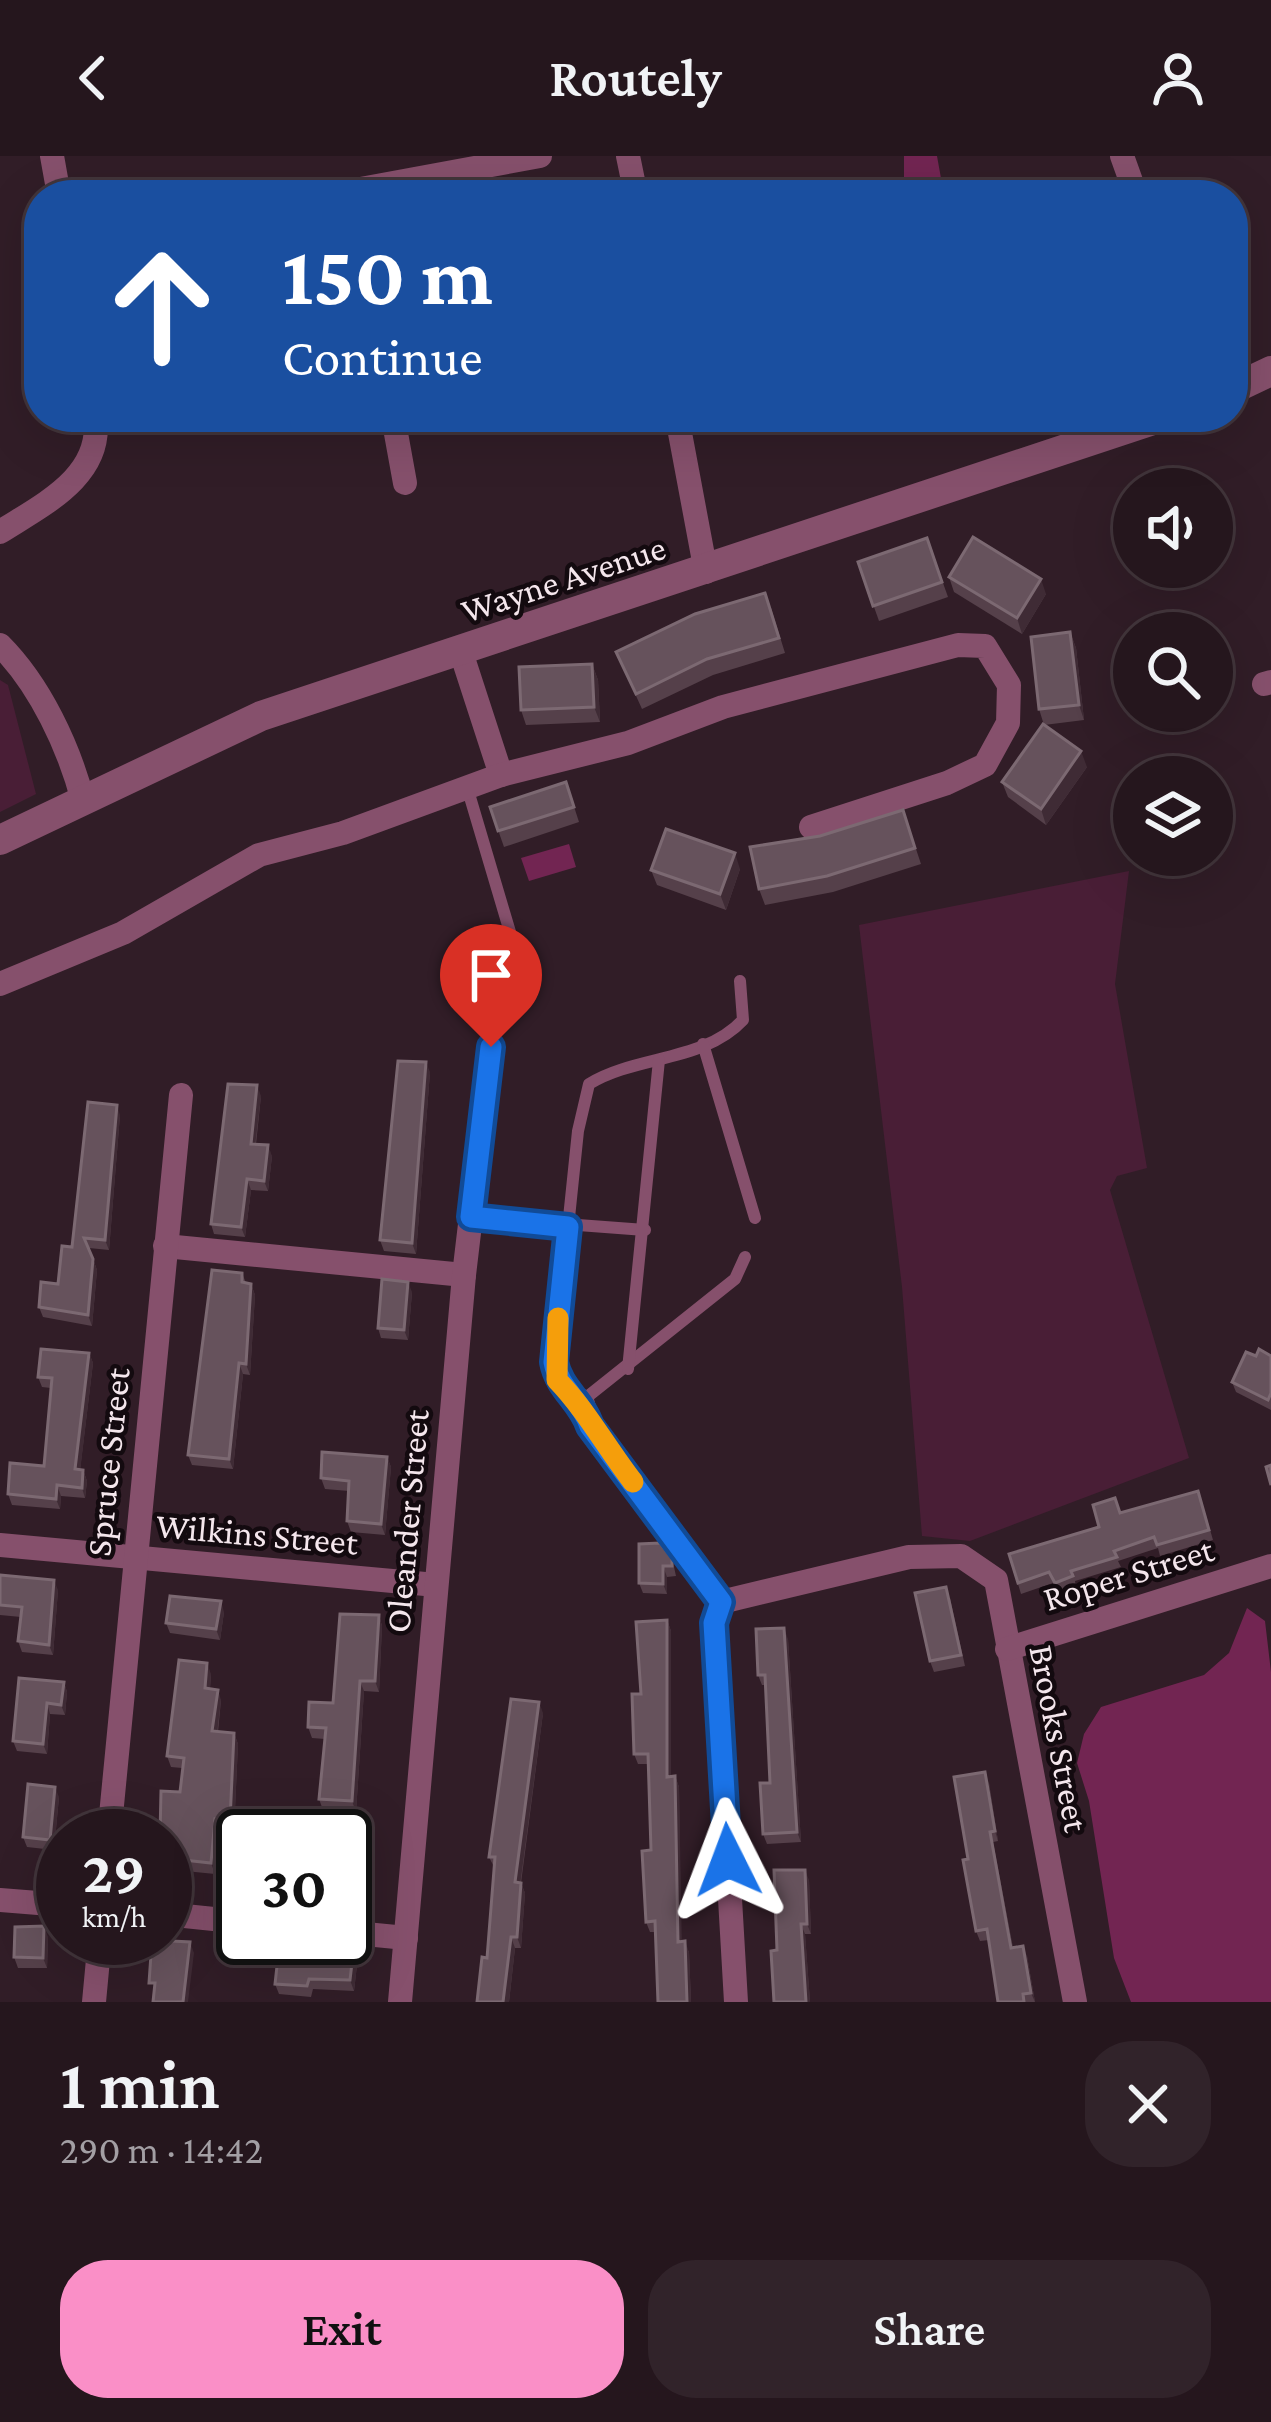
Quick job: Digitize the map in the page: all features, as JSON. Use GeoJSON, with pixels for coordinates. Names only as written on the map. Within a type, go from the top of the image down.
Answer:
{"type":"FeatureCollection","features":[{"type":"Feature","properties":{"kind":"street"},"geometry":{"type":"LineString","coordinates":[[416,180],[540,156]]}},
{"type":"Feature","properties":{"kind":"street"},"geometry":{"type":"LineString","coordinates":[[0,532],[62,493],[92,457],[93,432]]}},
{"type":"Feature","properties":{"kind":"street"},"geometry":{"type":"LineString","coordinates":[[396,432],[405,483]]}},
{"type":"Feature","properties":{"kind":"street"},"geometry":{"type":"LineString","coordinates":[[680,432],[706,572]]}},
{"type":"Feature","properties":{"kind":"street","name":"Wayne Avenue"},"geometry":{"type":"LineString","coordinates":[[0,840],[261,716],[1118,432]]}},
{"type":"Feature","properties":{"kind":"street"},"geometry":{"type":"LineString","coordinates":[[0,645],[20,665],[49,716],[82,801]]}},
{"type":"Feature","properties":{"kind":"street"},"geometry":{"type":"LineString","coordinates":[[0,984],[123,933],[259,855],[361,827],[501,775],[628,742],[723,706],[958,645],[985,646],[1009,685],[1009,723],[985,765],[947,783],[811,827]]}},
{"type":"Feature","properties":{"kind":"street"},"geometry":{"type":"LineString","coordinates":[[461,652],[501,775]]}},
{"type":"Feature","properties":{"kind":"street","name":"Oleander Street"},"geometry":{"type":"LineString","coordinates":[[400,2002],[464,1275],[491,1047]]}},
{"type":"Feature","properties":{"kind":"street","name":"Spruce Street"},"geometry":{"type":"LineString","coordinates":[[111,1809],[181,1095]]}},
{"type":"Feature","properties":{"kind":"street"},"geometry":{"type":"LineString","coordinates":[[165,1246],[464,1275]]}},
{"type":"Feature","properties":{"kind":"street"},"geometry":{"type":"LineString","coordinates":[[582,1402],[590,1426],[721,1602],[714,1623],[736,2002]]}},
{"type":"Feature","properties":{"kind":"street","name":"Wilkins Street"},"geometry":{"type":"LineString","coordinates":[[0,1546],[436,1585]]}},
{"type":"Feature","properties":{"kind":"street","name":"Brooks Street"},"geometry":{"type":"LineString","coordinates":[[721,1602],[909,1557],[961,1556],[996,1580],[1075,2002]]}},
{"type":"Feature","properties":{"kind":"street","name":"Roper Street"},"geometry":{"type":"LineString","coordinates":[[1006,1649],[1271,1566]]}},
{"type":"Feature","properties":{"kind":"street"},"geometry":{"type":"LineString","coordinates":[[0,1900],[36,1903]]}},
{"type":"Feature","properties":{"kind":"street"},"geometry":{"type":"LineString","coordinates":[[372,1935],[406,1938]]}},
{"type":"Feature","properties":{"kind":"street"},"geometry":{"type":"LineString","coordinates":[[94,2002],[97,1965]]}},
{"type":"Feature","properties":{"kind":"lane"},"geometry":{"type":"LineString","coordinates":[[467,786],[510,932]]}},
{"type":"Feature","properties":{"kind":"lane"},"geometry":{"type":"LineString","coordinates":[[740,981],[743,1020],[729,1035],[658,1060],[612,1070],[589,1084],[581,1103],[554,1362],[557,1380],[582,1402],[735,1280],[745,1257]]}},
{"type":"Feature","properties":{"kind":"lane"},"geometry":{"type":"LineString","coordinates":[[703,1044],[755,1218]]}},
{"type":"Feature","properties":{"kind":"lane"},"geometry":{"type":"LineString","coordinates":[[628,1369],[658,1060]]}},
{"type":"Feature","properties":{"kind":"lane"},"geometry":{"type":"LineString","coordinates":[[471,1217],[645,1231]]}},
{"type":"Feature","properties":{"kind":"shaded area"},"geometry":{"type":"Polygon","coordinates":[[[904,156],[937,156],[941,180],[899,180],[904,177],[904,156]]]}},
{"type":"Feature","properties":{"kind":"shaded area"},"geometry":{"type":"Polygon","coordinates":[[[0,680],[8,685],[36,794],[0,812],[0,680]]]}},
{"type":"Feature","properties":{"kind":"shaded area"},"geometry":{"type":"Polygon","coordinates":[[[569,844],[576,867],[529,881],[521,858],[569,844]]]}},
{"type":"Feature","properties":{"kind":"shaded area"},"geometry":{"type":"Polygon","coordinates":[[[1113,874],[1128,876],[1115,984],[1147,1168],[1117,1176],[1110,1190],[1189,1458],[970,1541],[922,1536],[902,1287],[859,925],[1113,874]]]}},
{"type":"Feature","properties":{"kind":"shaded area"},"geometry":{"type":"Polygon","coordinates":[[[1247,1608],[1265,1621],[1271,1672],[1271,2002],[1131,2002],[1114,1958],[1089,1801],[1077,1763],[1084,1734],[1101,1707],[1204,1675],[1229,1653],[1247,1608]]]}},
{"type":"Feature","properties":{"kind":"building"},"geometry":{"type":"Polygon","coordinates":[[[973,537],[1041,579],[1017,618],[949,577],[973,537]]]}},
{"type":"Feature","properties":{"kind":"building"},"geometry":{"type":"Polygon","coordinates":[[[927,538],[942,582],[873,606],[858,562],[927,538]]]}},
{"type":"Feature","properties":{"kind":"building"},"geometry":{"type":"Polygon","coordinates":[[[765,593],[779,638],[707,659],[636,694],[616,652],[695,614],[765,593]]]}},
{"type":"Feature","properties":{"kind":"building"},"geometry":{"type":"Polygon","coordinates":[[[1070,632],[1079,705],[1039,709],[1031,637],[1070,632]]]}},
{"type":"Feature","properties":{"kind":"building"},"geometry":{"type":"Polygon","coordinates":[[[592,664],[594,707],[521,710],[519,667],[592,664]]]}},
{"type":"Feature","properties":{"kind":"building"},"geometry":{"type":"Polygon","coordinates":[[[1043,724],[1081,751],[1041,809],[1002,782],[1043,724]]]}},
{"type":"Feature","properties":{"kind":"building"},"geometry":{"type":"Polygon","coordinates":[[[566,782],[574,807],[498,831],[490,807],[566,782]]]}},
{"type":"Feature","properties":{"kind":"building"},"geometry":{"type":"Polygon","coordinates":[[[903,810],[915,848],[827,876],[759,889],[750,847],[820,836],[903,810]]]}},
{"type":"Feature","properties":{"kind":"building"},"geometry":{"type":"Polygon","coordinates":[[[666,829],[735,853],[720,894],[651,870],[666,829]]]}},
{"type":"Feature","properties":{"kind":"building"},"geometry":{"type":"Polygon","coordinates":[[[398,1061],[426,1062],[412,1243],[380,1240],[398,1061]]]}},
{"type":"Feature","properties":{"kind":"building"},"geometry":{"type":"Polygon","coordinates":[[[228,1084],[257,1085],[251,1144],[268,1145],[264,1181],[247,1179],[241,1227],[211,1224],[228,1084]]]}},
{"type":"Feature","properties":{"kind":"building"},"geometry":{"type":"Polygon","coordinates":[[[88,1102],[117,1105],[105,1240],[84,1238],[93,1259],[88,1315],[39,1307],[41,1282],[58,1284],[62,1246],[72,1247],[88,1102]]]}},
{"type":"Feature","properties":{"kind":"building"},"geometry":{"type":"Polygon","coordinates":[[[212,1270],[242,1273],[242,1282],[251,1284],[246,1364],[239,1363],[229,1459],[188,1455],[212,1270]]]}},
{"type":"Feature","properties":{"kind":"building"},"geometry":{"type":"Polygon","coordinates":[[[382,1279],[408,1282],[404,1330],[378,1328],[382,1279]]]}},
{"type":"Feature","properties":{"kind":"building"},"geometry":{"type":"Polygon","coordinates":[[[41,1349],[89,1353],[75,1469],[83,1470],[82,1488],[57,1485],[56,1499],[8,1494],[10,1463],[44,1466],[52,1378],[38,1377],[41,1349]]]}},
{"type":"Feature","properties":{"kind":"building"},"geometry":{"type":"Polygon","coordinates":[[[1259,1349],[1271,1356],[1268,1400],[1232,1382],[1246,1352],[1256,1356],[1259,1349]]]}},
{"type":"Feature","properties":{"kind":"building"},"geometry":{"type":"Polygon","coordinates":[[[322,1452],[387,1457],[381,1524],[347,1521],[349,1481],[321,1478],[322,1452]]]}},
{"type":"Feature","properties":{"kind":"building"},"geometry":{"type":"Polygon","coordinates":[[[1198,1491],[1209,1530],[1157,1545],[1154,1537],[1114,1551],[1117,1557],[1071,1571],[1073,1576],[1055,1583],[1049,1572],[1018,1583],[1009,1554],[1099,1527],[1093,1505],[1115,1498],[1120,1513],[1198,1491]]]}},
{"type":"Feature","properties":{"kind":"building"},"geometry":{"type":"Polygon","coordinates":[[[660,1543],[672,1558],[672,1566],[663,1566],[663,1584],[639,1583],[639,1544],[660,1543]]]}},
{"type":"Feature","properties":{"kind":"building"},"geometry":{"type":"Polygon","coordinates":[[[0,1575],[54,1580],[49,1645],[18,1641],[22,1607],[0,1605],[0,1575]]]}},
{"type":"Feature","properties":{"kind":"building"},"geometry":{"type":"Polygon","coordinates":[[[946,1587],[961,1655],[930,1661],[915,1593],[946,1587]]]}},
{"type":"Feature","properties":{"kind":"building"},"geometry":{"type":"Polygon","coordinates":[[[170,1596],[221,1601],[216,1629],[166,1623],[170,1596]]]}},
{"type":"Feature","properties":{"kind":"building"},"geometry":{"type":"Polygon","coordinates":[[[340,1614],[379,1615],[375,1681],[360,1681],[352,1801],[319,1799],[326,1728],[308,1727],[309,1702],[333,1703],[340,1614]]]}},
{"type":"Feature","properties":{"kind":"building"},"geometry":{"type":"Polygon","coordinates":[[[667,1620],[667,1777],[675,1776],[678,1942],[685,1941],[687,2002],[658,2002],[655,1921],[646,1922],[642,1851],[651,1850],[648,1754],[634,1754],[632,1694],[641,1694],[636,1622],[667,1620]]]}},
{"type":"Feature","properties":{"kind":"building"},"geometry":{"type":"Polygon","coordinates":[[[784,1628],[797,1832],[763,1834],[760,1783],[770,1783],[765,1675],[758,1675],[756,1629],[784,1628]]]}},
{"type":"Feature","properties":{"kind":"building"},"geometry":{"type":"Polygon","coordinates":[[[179,1660],[207,1663],[205,1688],[218,1690],[212,1731],[234,1733],[231,1809],[216,1809],[211,1863],[192,1861],[192,1809],[161,1809],[161,1791],[180,1792],[184,1758],[167,1756],[179,1660]]]}},
{"type":"Feature","properties":{"kind":"building"},"geometry":{"type":"Polygon","coordinates":[[[19,1678],[64,1682],[61,1705],[47,1703],[43,1744],[13,1741],[19,1678]]]}},
{"type":"Feature","properties":{"kind":"building"},"geometry":{"type":"Polygon","coordinates":[[[511,1699],[539,1702],[515,1882],[521,1883],[517,1937],[511,1937],[503,2002],[477,2002],[482,1957],[487,1958],[495,1857],[489,1857],[511,1699]]]}},
{"type":"Feature","properties":{"kind":"building"},"geometry":{"type":"Polygon","coordinates":[[[985,1772],[995,1831],[990,1832],[1011,1948],[1023,1946],[1031,1993],[1023,1994],[1024,2002],[998,2002],[987,1929],[976,1931],[963,1860],[968,1859],[954,1777],[985,1772]]]}},
{"type":"Feature","properties":{"kind":"building"},"geometry":{"type":"Polygon","coordinates":[[[28,1784],[55,1787],[53,1809],[36,1809],[36,1838],[23,1837],[28,1784]]]}},
{"type":"Feature","properties":{"kind":"building"},"geometry":{"type":"Polygon","coordinates":[[[774,1870],[805,1870],[807,1924],[801,1924],[806,2002],[774,2002],[774,1870]]]}},
{"type":"Feature","properties":{"kind":"building"},"geometry":{"type":"Polygon","coordinates":[[[36,1926],[36,1958],[14,1957],[15,1927],[36,1926]]]}},
{"type":"Feature","properties":{"kind":"building"},"geometry":{"type":"Polygon","coordinates":[[[150,1965],[187,1965],[183,2002],[153,2002],[155,1983],[149,1983],[150,1965]]]}},
{"type":"Feature","properties":{"kind":"building"},"geometry":{"type":"Polygon","coordinates":[[[277,1965],[352,1965],[350,1980],[309,1979],[307,1986],[275,1984],[277,1965]]]}},
{"type":"Feature","properties":{"kind":"slow traffic"},"geometry":{"type":"LineString","coordinates":[[558,1318],[557,1380],[582,1402],[590,1426],[633,1482]]}},
{"type":"Feature","properties":{"kind":"route"},"geometry":{"type":"LineString","coordinates":[[491,1047],[471,1217],[568,1227],[554,1362],[557,1380],[582,1402],[590,1426],[721,1602],[714,1623],[728,1860]]}}]}
